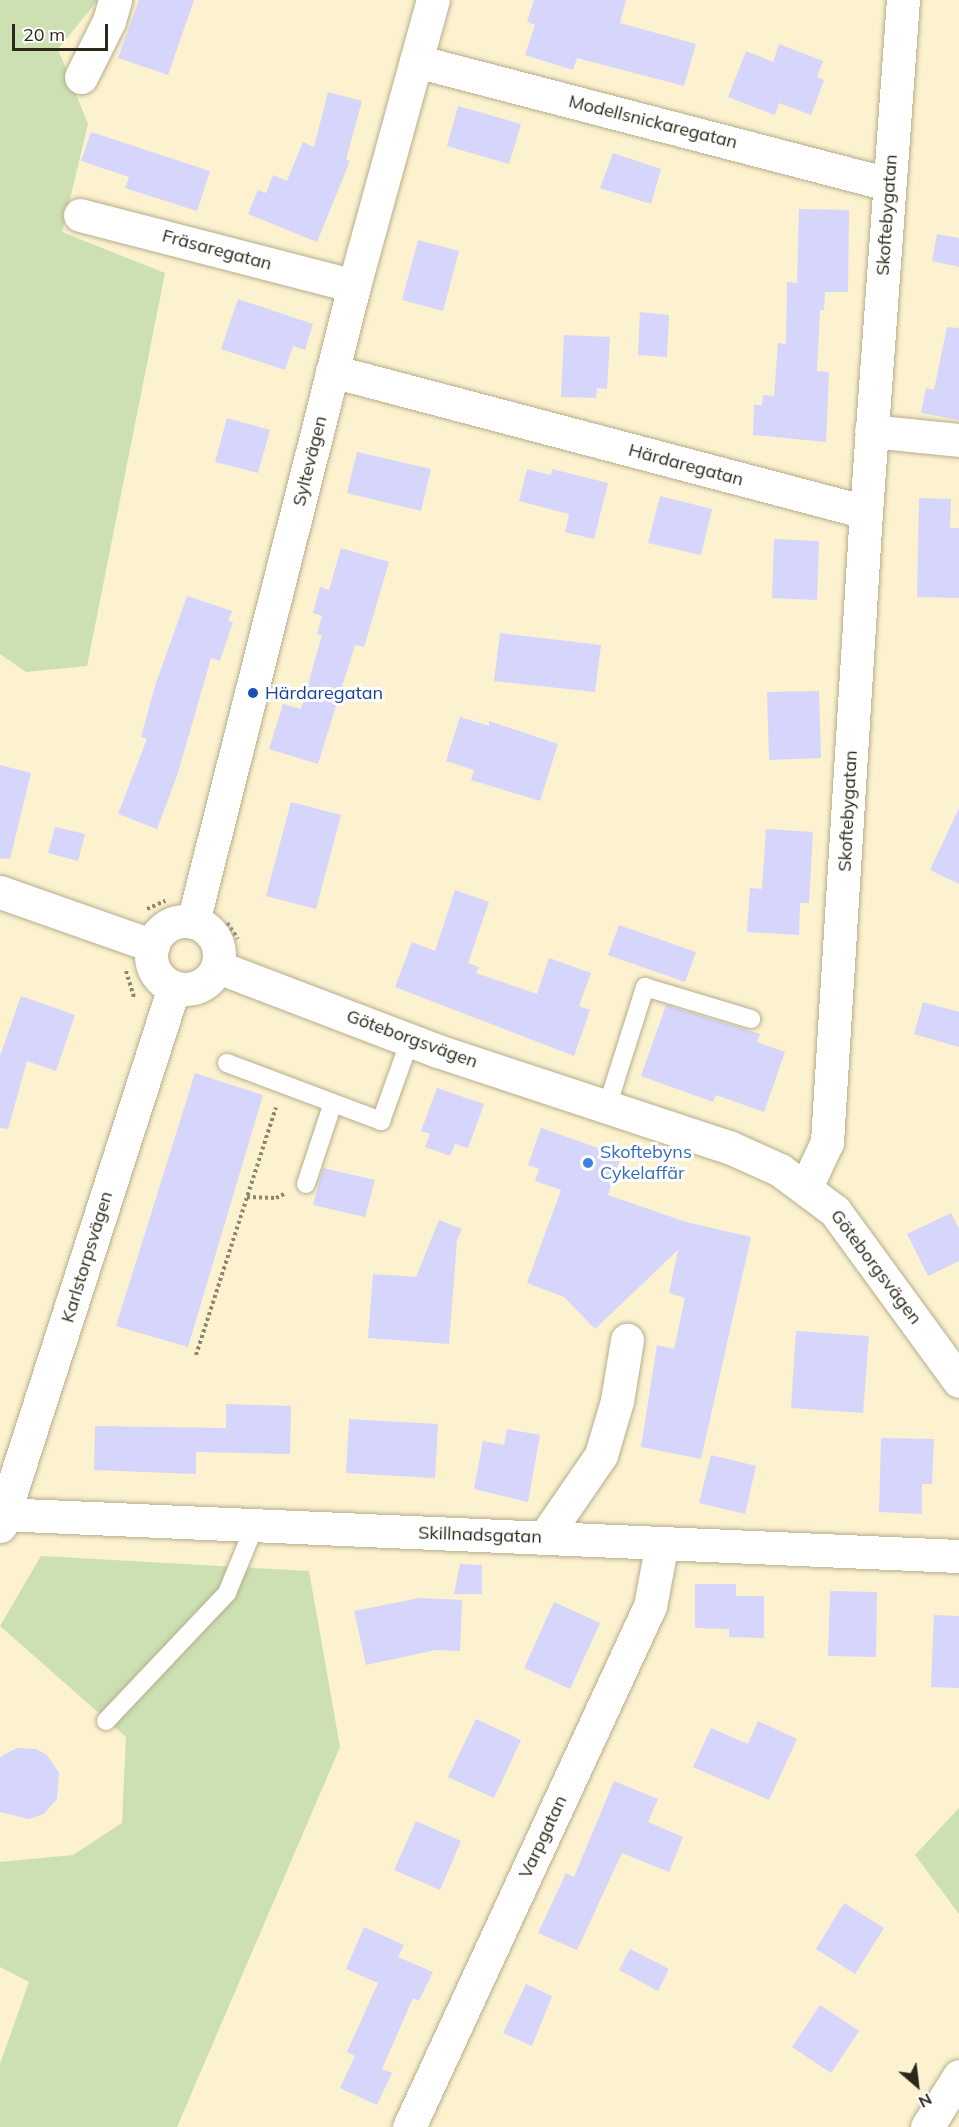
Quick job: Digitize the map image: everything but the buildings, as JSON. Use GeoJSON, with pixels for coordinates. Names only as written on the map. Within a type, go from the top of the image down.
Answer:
{"type":"FeatureCollection","features":[{"type":"Feature","properties":{"kind":"street"},"geometry":{"type":"LineString","coordinates":[[81,77],[109,21],[115,0]]}},
{"type":"Feature","properties":{"kind":"street","name":"Syltevägen"},"geometry":{"type":"LineString","coordinates":[[193,922],[354,286],[433,0]]}},
{"type":"Feature","properties":{"kind":"street","name":"Skoftebygatan"},"geometry":{"type":"LineString","coordinates":[[806,1186],[827,1142],[866,512],[903,0]]}},
{"type":"Feature","properties":{"kind":"street","name":"Modellsnickaregatan"},"geometry":{"type":"LineString","coordinates":[[416,61],[890,184]]}},
{"type":"Feature","properties":{"kind":"street","name":"Fräsaregatan"},"geometry":{"type":"LineString","coordinates":[[80,215],[354,286]]}},
{"type":"Feature","properties":{"kind":"street","name":"Härdaregatan"},"geometry":{"type":"LineString","coordinates":[[332,371],[866,512]]}},
{"type":"Feature","properties":{"kind":"street"},"geometry":{"type":"LineString","coordinates":[[872,431],[959,441]]}},
{"type":"Feature","properties":{"kind":"street"},"geometry":{"type":"LineString","coordinates":[[0,892],[153,946]]}},
{"type":"Feature","properties":{"kind":"street"},"geometry":{"type":"LineString","coordinates":[[193,922],[213,936],[219,951],[218,967],[200,986],[174,987],[155,971],[153,946],[171,925],[193,922]]}},
{"type":"Feature","properties":{"kind":"street","name":"Göteborgsvägen"},"geometry":{"type":"LineString","coordinates":[[218,967],[410,1040],[729,1147],[780,1170],[806,1186],[835,1210],[950,1349],[959,1381]]}},
{"type":"Feature","properties":{"kind":"street","name":"Karlstorpsvägen"},"geometry":{"type":"LineString","coordinates":[[1,1518],[174,987]]}},
{"type":"Feature","properties":{"kind":"street"},"geometry":{"type":"LineString","coordinates":[[544,1538],[601,1455],[617,1401],[627,1340]]}},
{"type":"Feature","properties":{"kind":"street","name":"Skillnadsgatan"},"geometry":{"type":"LineString","coordinates":[[1,1518],[255,1525],[959,1556]]}},
{"type":"Feature","properties":{"kind":"street","name":"Varpgatan"},"geometry":{"type":"LineString","coordinates":[[409,2127],[650,1606],[662,1543]]}},
{"type":"Feature","properties":{"kind":"street"},"geometry":{"type":"LineString","coordinates":[[927,2127],[959,2076]]}},
{"type":"Feature","properties":{"kind":"lane"},"geometry":{"type":"LineString","coordinates":[[608,1107],[645,987],[751,1019]]}},
{"type":"Feature","properties":{"kind":"lane"},"geometry":{"type":"LineString","coordinates":[[227,1063],[381,1121],[410,1040]]}},
{"type":"Feature","properties":{"kind":"lane"},"geometry":{"type":"LineString","coordinates":[[306,1184],[333,1103]]}},
{"type":"Feature","properties":{"kind":"lane"},"geometry":{"type":"LineString","coordinates":[[106,1721],[227,1593],[255,1525]]}},
{"type":"Feature","properties":{"kind":"path"},"geometry":{"type":"LineString","coordinates":[[196,1355],[283,1084]]}},
{"type":"Feature","properties":{"kind":"path"},"geometry":{"type":"LineString","coordinates":[[247,1197],[276,1198],[306,1184]]}},
{"type":"Feature","properties":{"kind":"green space"},"geometry":{"type":"Polygon","coordinates":[[[0,0],[98,0],[58,49],[88,124],[62,232],[165,273],[87,666],[26,672],[0,654],[0,0]]]}},
{"type":"Feature","properties":{"kind":"green space"},"geometry":{"type":"Polygon","coordinates":[[[41,1556],[309,1571],[340,1747],[177,2127],[0,2127],[0,2064],[29,1982],[0,1967],[0,1862],[73,1855],[122,1823],[126,1737],[0,1626],[41,1556]]]}},
{"type":"Feature","properties":{"kind":"green space"},"geometry":{"type":"Polygon","coordinates":[[[959,1808],[959,1914],[915,1855],[959,1808]]]}},
{"type":"Feature","properties":{"kind":"place","name":"Härdaregatan"},"geometry":{"type":"Point","coordinates":[253,693]}},
{"type":"Feature","properties":{"kind":"place","name":"Skoftebyns Cykelaffär"},"geometry":{"type":"Point","coordinates":[588,1163]}}]}
